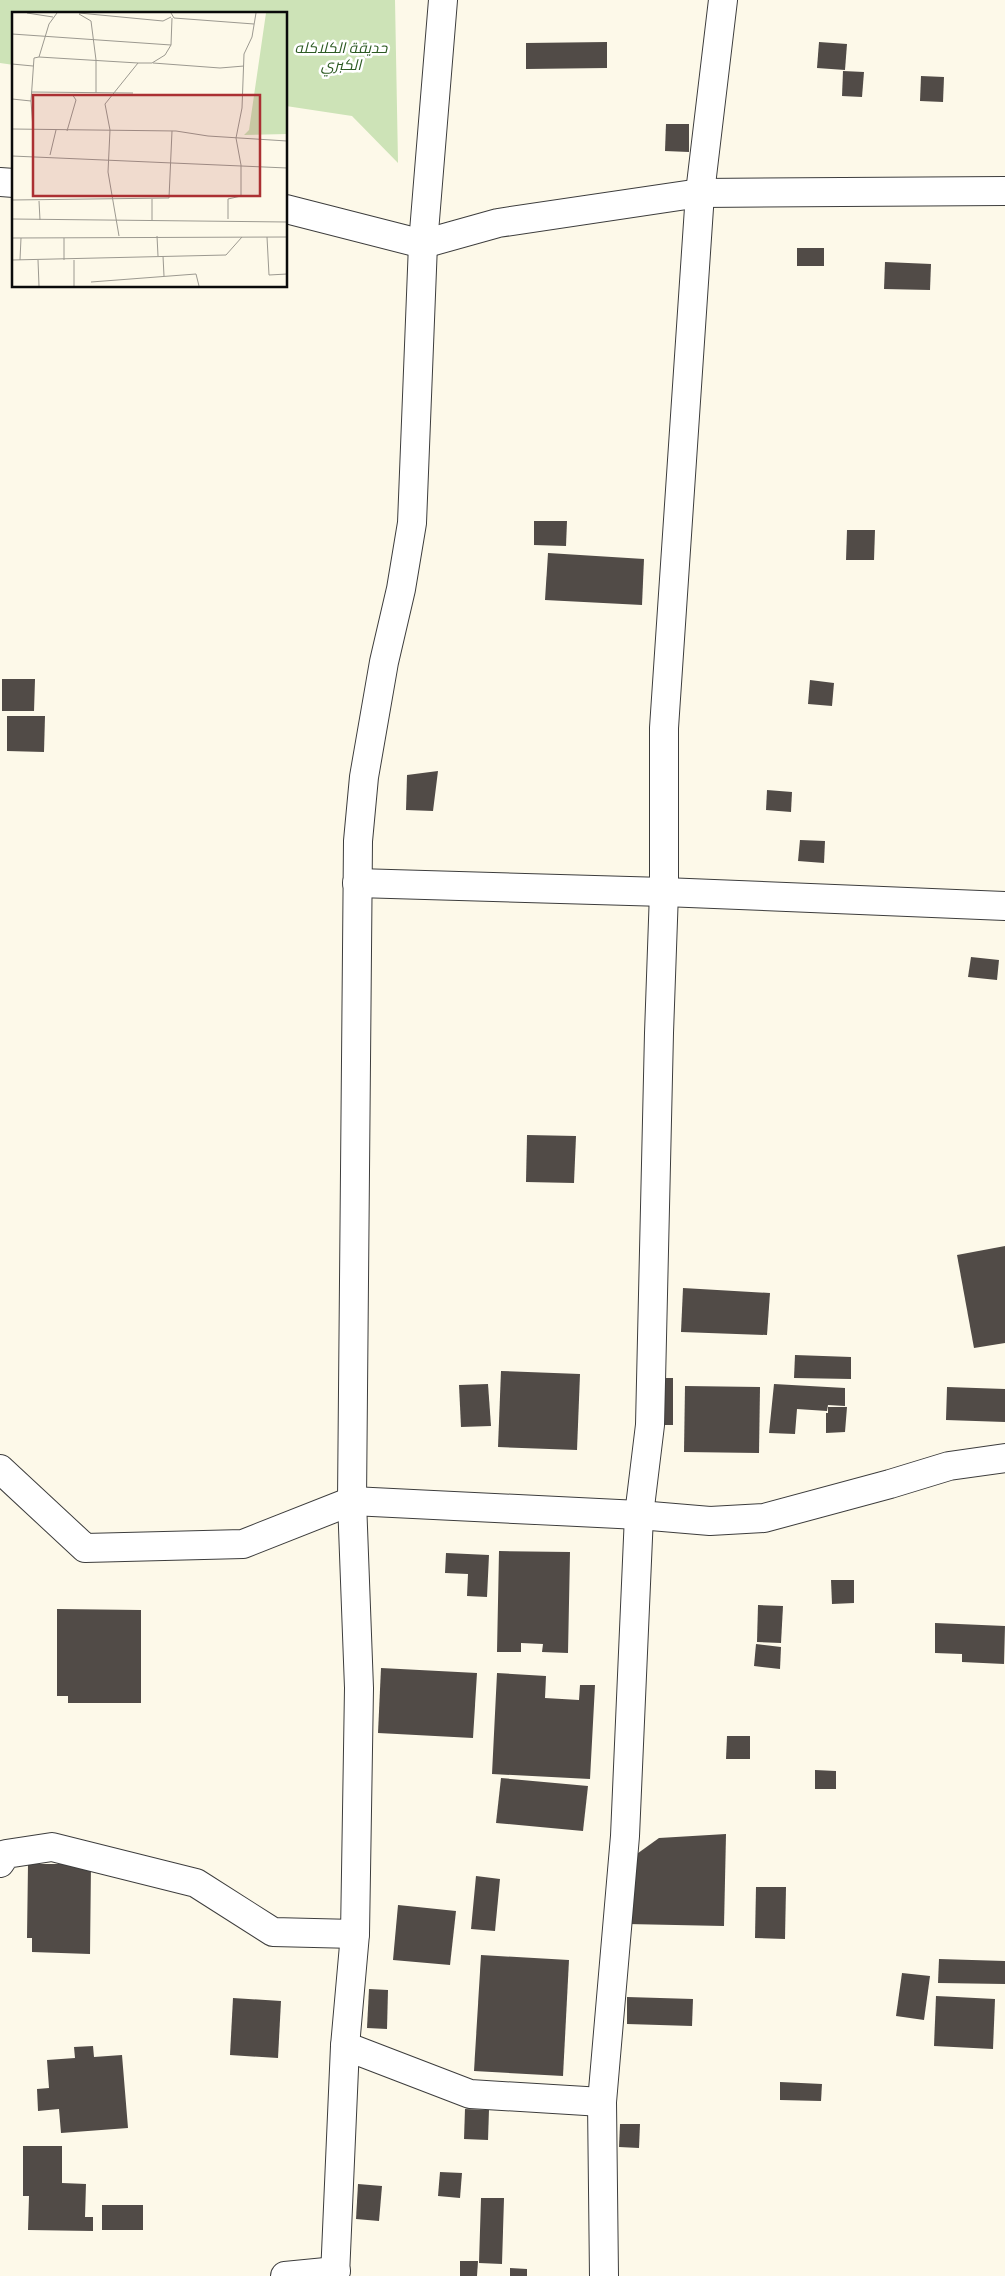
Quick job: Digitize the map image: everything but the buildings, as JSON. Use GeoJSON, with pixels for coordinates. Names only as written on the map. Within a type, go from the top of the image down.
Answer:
{"type":"FeatureCollection","features":[{"type":"Feature","properties":{"kind":"street"},"geometry":{"type":"LineString","coordinates":[[285,2276],[336,2274],[345,2046],[355,1934],[359,1688],[352,1501],[358,841],[364,776],[384,662],[401,589],[412,523],[423,244],[442,0]]}},
{"type":"Feature","properties":{"kind":"street"},"geometry":{"type":"LineString","coordinates":[[604,2276],[602,2102],[626,1836],[639,1515],[650,1425],[664,892],[664,728],[700,193],[723,0]]}},
{"type":"Feature","properties":{"kind":"street"},"geometry":{"type":"LineString","coordinates":[[288,210],[423,244],[498,223],[700,193],[1005,191]]}},
{"type":"Feature","properties":{"kind":"street"},"geometry":{"type":"LineString","coordinates":[[357,883],[664,892],[1005,906]]}},
{"type":"Feature","properties":{"kind":"street"},"geometry":{"type":"LineString","coordinates":[[0,1469],[85,1548],[243,1544],[352,1501],[639,1515],[710,1521],[764,1518],[949,1466],[1005,1458]]}},
{"type":"Feature","properties":{"kind":"street"},"geometry":{"type":"LineString","coordinates":[[0,1863],[6,1854],[52,1847],[196,1883],[273,1932],[355,1934]]}},
{"type":"Feature","properties":{"kind":"street"},"geometry":{"type":"LineString","coordinates":[[345,2046],[470,2094],[602,2102]]}},
{"type":"Feature","properties":{"kind":"green space","name":"حديقة الكلاكله الكبري"},"geometry":{"type":"Polygon","coordinates":[[[0,0],[395,0],[398,163],[352,116],[288,106],[288,12],[12,12],[12,65],[0,63],[0,0]]]}}]}
